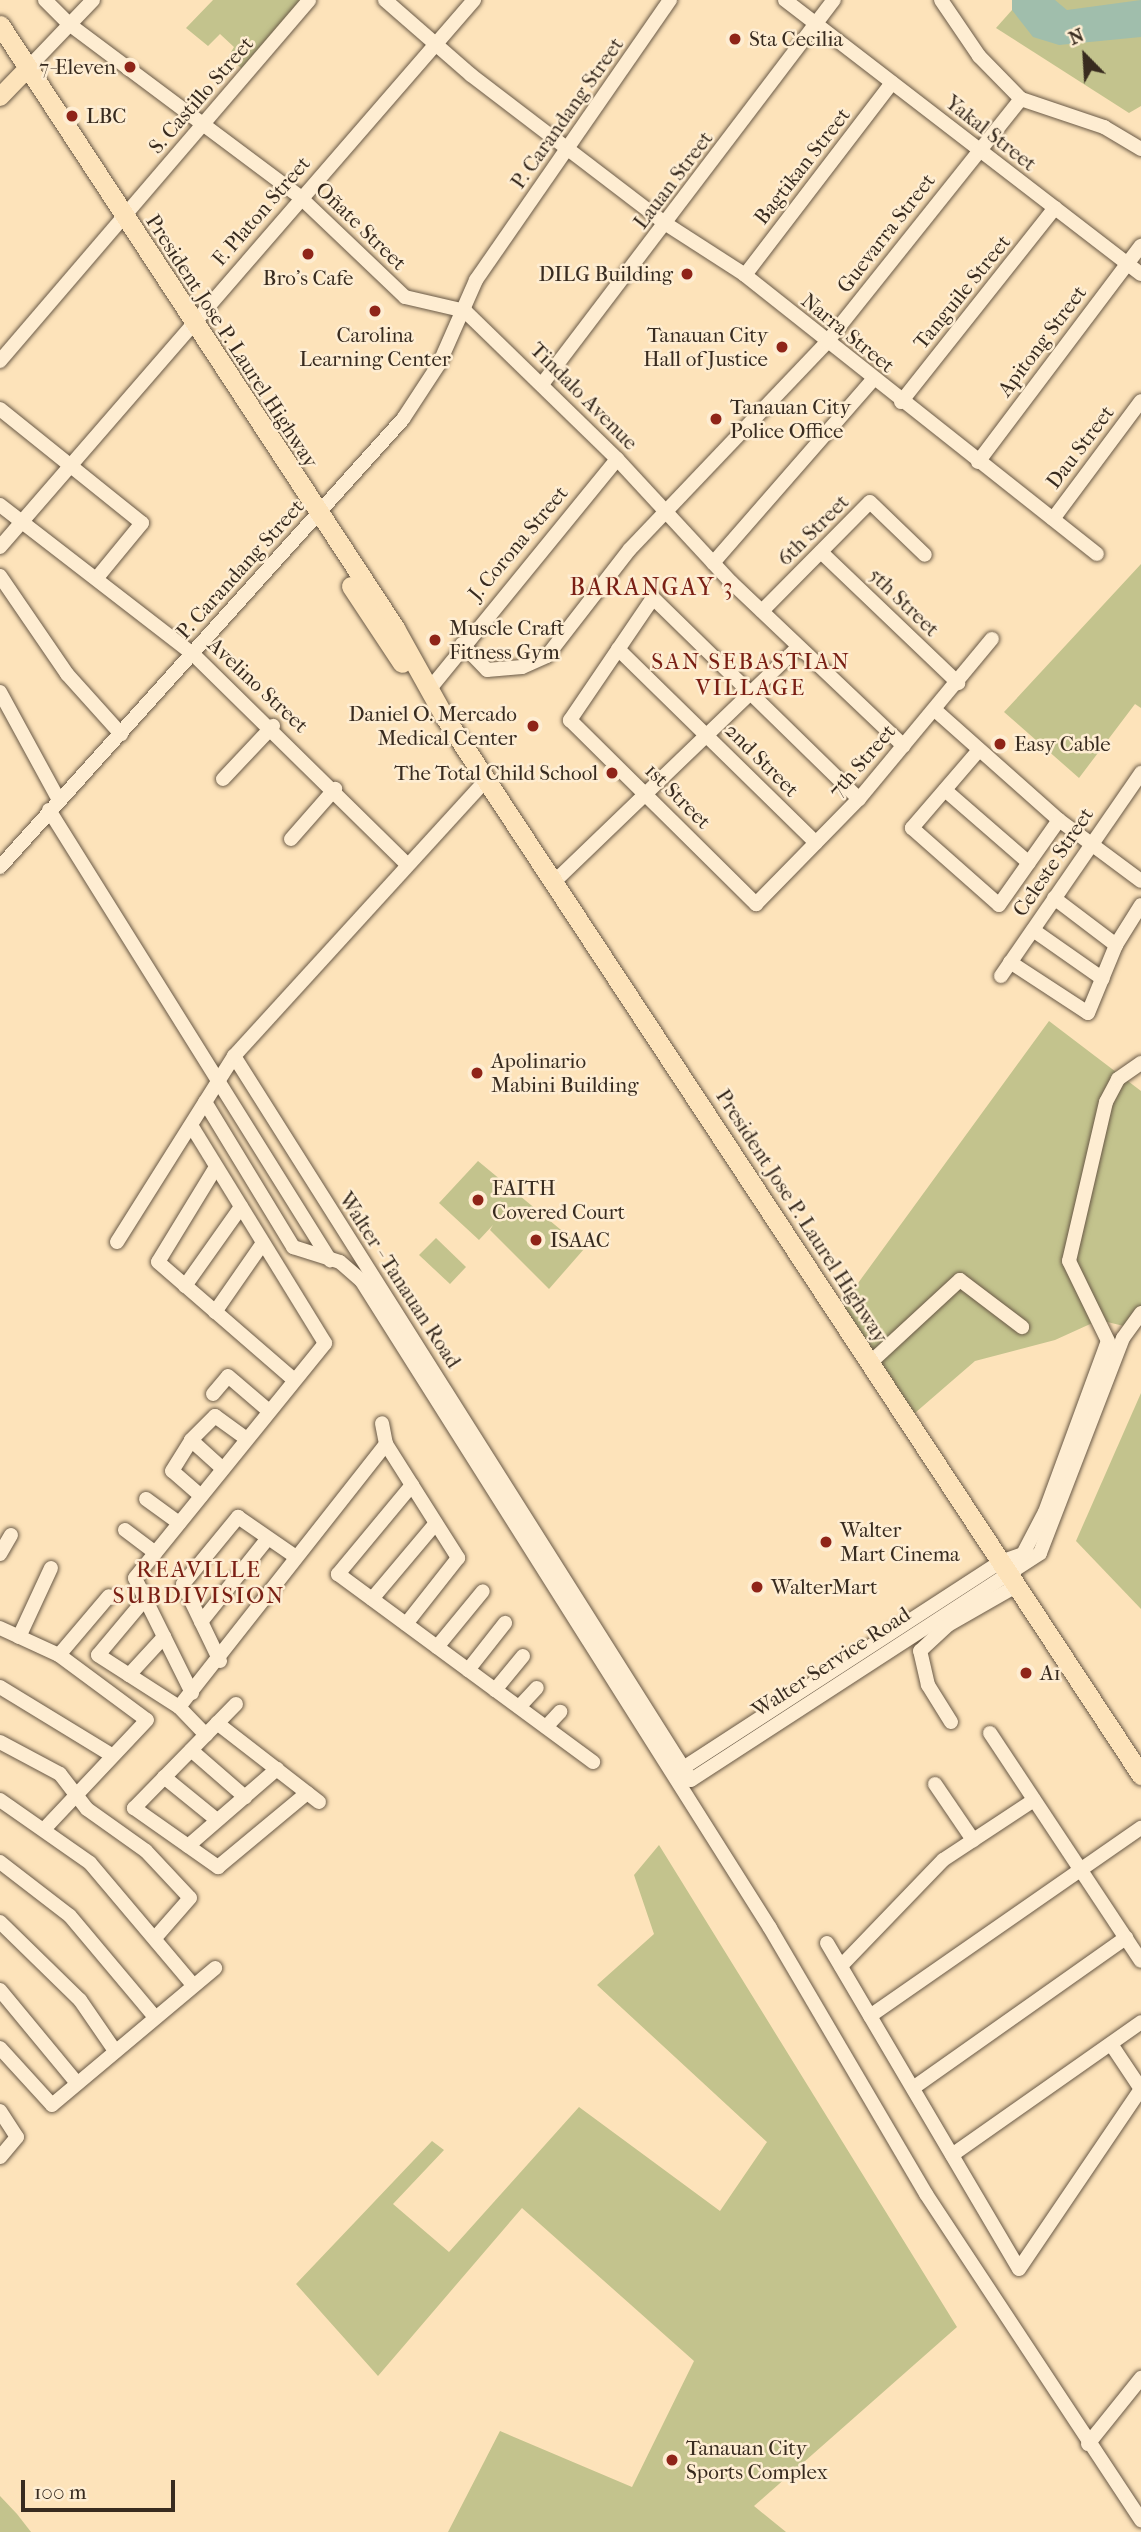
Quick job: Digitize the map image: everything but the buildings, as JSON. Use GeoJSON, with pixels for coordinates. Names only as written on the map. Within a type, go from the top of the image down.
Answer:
{"type":"FeatureCollection","features":[{"type":"Feature","properties":{"kind":"highway","name":"President Jose P. Laurel Highway"},"geometry":{"type":"LineString","coordinates":[[0,25],[23,67],[313,518],[395,628],[425,687],[1141,1775]]}},
{"type":"Feature","properties":{"kind":"highway","name":"President Jose P. Laurel Highway"},"geometry":{"type":"LineString","coordinates":[[0,38],[23,67]]}},
{"type":"Feature","properties":{"kind":"main road"},"geometry":{"type":"LineString","coordinates":[[0,82],[23,67]]}},
{"type":"Feature","properties":{"kind":"main road"},"geometry":{"type":"LineString","coordinates":[[0,97],[23,67]]}},
{"type":"Feature","properties":{"kind":"street","name":"Oñate Street"},"geometry":{"type":"LineString","coordinates":[[45,0],[67,22],[205,122],[300,197],[405,298],[465,312]]}},
{"type":"Feature","properties":{"kind":"street"},"geometry":{"type":"LineString","coordinates":[[67,22],[84,0]]}},
{"type":"Feature","properties":{"kind":"street"},"geometry":{"type":"LineString","coordinates":[[23,67],[93,0]]}},
{"type":"Feature","properties":{"kind":"street","name":"S. Castillo Street"},"geometry":{"type":"LineString","coordinates":[[0,361],[309,0]]}},
{"type":"Feature","properties":{"kind":"street","name":"Narra Street"},"geometry":{"type":"LineString","coordinates":[[385,0],[434,45],[570,147],[666,225],[745,275],[872,381],[1097,554]]}},
{"type":"Feature","properties":{"kind":"street","name":"F. Platon Street"},"geometry":{"type":"LineString","coordinates":[[0,547],[24,523],[300,197],[474,0]]}},
{"type":"Feature","properties":{"kind":"street","name":"P. Carandang Street"},"geometry":{"type":"LineString","coordinates":[[0,867],[403,419],[465,312],[476,281],[670,0]]}},
{"type":"Feature","properties":{"kind":"street","name":"Yakal Street"},"geometry":{"type":"LineString","coordinates":[[785,0],[1141,274]]}},
{"type":"Feature","properties":{"kind":"street","name":"Lauan Street"},"geometry":{"type":"LineString","coordinates":[[542,383],[666,225],[834,0]]}},
{"type":"Feature","properties":{"kind":"street"},"geometry":{"type":"LineString","coordinates":[[941,0],[979,56],[1021,99],[1104,127],[1141,149]]}},
{"type":"Feature","properties":{"kind":"street","name":"Bagtikan Street"},"geometry":{"type":"LineString","coordinates":[[745,275],[892,83]]}},
{"type":"Feature","properties":{"kind":"street","name":"Guevarra Street"},"geometry":{"type":"LineString","coordinates":[[462,644],[487,670],[522,667],[547,656],[630,549],[669,515],[827,342],[1021,99]]}},
{"type":"Feature","properties":{"kind":"street","name":"Tanguile Street"},"geometry":{"type":"LineString","coordinates":[[901,402],[1055,208]]}},
{"type":"Feature","properties":{"kind":"street","name":"Apitong Street"},"geometry":{"type":"LineString","coordinates":[[978,462],[1141,246]]}},
{"type":"Feature","properties":{"kind":"street","name":"Tindalo Avenue"},"geometry":{"type":"LineString","coordinates":[[465,312],[542,383],[617,458],[713,563],[904,746]]}},
{"type":"Feature","properties":{"kind":"street"},"geometry":{"type":"LineString","coordinates":[[713,563],[872,381]]}},
{"type":"Feature","properties":{"kind":"street","name":"Dau Street"},"geometry":{"type":"LineString","coordinates":[[1053,519],[1141,401]]}},
{"type":"Feature","properties":{"kind":"street"},"geometry":{"type":"LineString","coordinates":[[0,409],[142,523],[96,579]]}},
{"type":"Feature","properties":{"kind":"street","name":"J. Corona Street"},"geometry":{"type":"LineString","coordinates":[[425,687],[617,458]]}},
{"type":"Feature","properties":{"kind":"street","name":"6th Street"},"geometry":{"type":"LineString","coordinates":[[762,611],[870,502],[925,555]]}},
{"type":"Feature","properties":{"kind":"street","name":"Avelino Street"},"geometry":{"type":"LineString","coordinates":[[0,505],[193,654],[273,726],[405,862]]}},
{"type":"Feature","properties":{"kind":"street","name":"5th Street"},"geometry":{"type":"LineString","coordinates":[[821,552],[958,683]]}},
{"type":"Feature","properties":{"kind":"street"},"geometry":{"type":"LineString","coordinates":[[0,576],[67,674],[121,734]]}},
{"type":"Feature","properties":{"kind":"street"},"geometry":{"type":"LineString","coordinates":[[618,649],[653,598],[859,799]]}},
{"type":"Feature","properties":{"kind":"street","name":"7th Street"},"geometry":{"type":"LineString","coordinates":[[756,904],[859,799],[992,639]]}},
{"type":"Feature","properties":{"kind":"street"},"geometry":{"type":"LineString","coordinates":[[554,882],[649,796],[798,647]]}},
{"type":"Feature","properties":{"kind":"street","name":"1st Street"},"geometry":{"type":"LineString","coordinates":[[618,649],[570,720],[756,904]]}},
{"type":"Feature","properties":{"kind":"street","name":"2nd Street"},"geometry":{"type":"LineString","coordinates":[[618,649],[816,843]]}},
{"type":"Feature","properties":{"kind":"street"},"geometry":{"type":"LineString","coordinates":[[0,692],[54,805],[217,1083],[330,1260]]}},
{"type":"Feature","properties":{"kind":"street"},"geometry":{"type":"LineString","coordinates":[[935,710],[1059,820],[1141,881]]}},
{"type":"Feature","properties":{"kind":"street"},"geometry":{"type":"LineString","coordinates":[[223,779],[273,726]]}},
{"type":"Feature","properties":{"kind":"street"},"geometry":{"type":"LineString","coordinates":[[979,750],[912,828],[999,905],[1059,820]]}},
{"type":"Feature","properties":{"kind":"street","name":"Celeste Street"},"geometry":{"type":"LineString","coordinates":[[1001,976],[1141,773]]}},
{"type":"Feature","properties":{"kind":"street"},"geometry":{"type":"LineString","coordinates":[[117,1242],[192,1127],[234,1056],[405,862],[486,780]]}},
{"type":"Feature","properties":{"kind":"street"},"geometry":{"type":"LineString","coordinates":[[291,839],[335,789]]}},
{"type":"Feature","properties":{"kind":"street"},"geometry":{"type":"LineString","coordinates":[[944,789],[1029,863]]}},
{"type":"Feature","properties":{"kind":"street"},"geometry":{"type":"LineString","coordinates":[[1054,898],[1116,945]]}},
{"type":"Feature","properties":{"kind":"street"},"geometry":{"type":"LineString","coordinates":[[1010,962],[1088,1013],[1116,945],[1141,905]]}},
{"type":"Feature","properties":{"kind":"street"},"geometry":{"type":"LineString","coordinates":[[1033,929],[1103,979]]}},
{"type":"Feature","properties":{"kind":"street","name":"Walter - Tanauan Road"},"geometry":{"type":"LineString","coordinates":[[234,1056],[683,1768]]}},
{"type":"Feature","properties":{"kind":"street"},"geometry":{"type":"LineString","coordinates":[[1114,1343],[1069,1261],[1106,1102],[1118,1079],[1141,1063]]}},
{"type":"Feature","properties":{"kind":"street"},"geometry":{"type":"LineString","coordinates":[[205,1102],[293,1247],[330,1260],[361,1280],[770,1928],[926,2194],[1088,2444],[1141,2520]]}},
{"type":"Feature","properties":{"kind":"street"},"geometry":{"type":"LineString","coordinates":[[192,1127],[325,1343],[135,1578],[192,1693]]}},
{"type":"Feature","properties":{"kind":"street"},"geometry":{"type":"LineString","coordinates":[[216,1167],[158,1262],[294,1380]]}},
{"type":"Feature","properties":{"kind":"street"},"geometry":{"type":"LineString","coordinates":[[185,1286],[241,1207]]}},
{"type":"Feature","properties":{"kind":"street"},"geometry":{"type":"LineString","coordinates":[[215,1312],[263,1243]]}},
{"type":"Feature","properties":{"kind":"street"},"geometry":{"type":"LineString","coordinates":[[871,1363],[960,1280],[1022,1327]]}},
{"type":"Feature","properties":{"kind":"street"},"geometry":{"type":"LineString","coordinates":[[951,1722],[928,1685],[920,1651],[1008,1574],[1029,1563],[1047,1541],[1114,1343],[1141,1313]]}},
{"type":"Feature","properties":{"kind":"street"},"geometry":{"type":"LineString","coordinates":[[213,1394],[228,1376],[269,1411]]}},
{"type":"Feature","properties":{"kind":"street"},"geometry":{"type":"LineString","coordinates":[[201,1496],[172,1471],[191,1440],[215,1416],[247,1439]]}},
{"type":"Feature","properties":{"kind":"street"},"geometry":{"type":"LineString","coordinates":[[382,1423],[386,1444],[458,1558],[406,1624]]}},
{"type":"Feature","properties":{"kind":"street"},"geometry":{"type":"LineString","coordinates":[[191,1440],[223,1469]]}},
{"type":"Feature","properties":{"kind":"street"},"geometry":{"type":"LineString","coordinates":[[178,1707],[220,1661],[296,1557],[386,1444]]}},
{"type":"Feature","properties":{"kind":"street"},"geometry":{"type":"LineString","coordinates":[[412,1485],[338,1574],[593,1762]]}},
{"type":"Feature","properties":{"kind":"street"},"geometry":{"type":"LineString","coordinates":[[146,1499],[179,1523]]}},
{"type":"Feature","properties":{"kind":"street"},"geometry":{"type":"LineString","coordinates":[[220,1661],[183,1584],[238,1517],[296,1557]]}},
{"type":"Feature","properties":{"kind":"street"},"geometry":{"type":"LineString","coordinates":[[372,1599],[436,1523]]}},
{"type":"Feature","properties":{"kind":"street"},"geometry":{"type":"LineString","coordinates":[[125,1530],[155,1553]]}},
{"type":"Feature","properties":{"kind":"street"},"geometry":{"type":"LineString","coordinates":[[0,1554],[12,1535]]}},
{"type":"Feature","properties":{"kind":"street"},"geometry":{"type":"LineString","coordinates":[[201,1622],[268,1538]]}},
{"type":"Feature","properties":{"kind":"street"},"geometry":{"type":"LineString","coordinates":[[19,1637],[51,1568]]}},
{"type":"Feature","properties":{"kind":"street","name":"Walter Service Road"},"geometry":{"type":"LineString","coordinates":[[983,1574],[1008,1574],[691,1780],[683,1768],[983,1574]]}},
{"type":"Feature","properties":{"kind":"street"},"geometry":{"type":"LineString","coordinates":[[437,1647],[483,1591]]}},
{"type":"Feature","properties":{"kind":"street"},"geometry":{"type":"LineString","coordinates":[[59,1655],[108,1596]]}},
{"type":"Feature","properties":{"kind":"street"},"geometry":{"type":"LineString","coordinates":[[145,1599],[98,1654],[178,1707],[206,1735]]}},
{"type":"Feature","properties":{"kind":"street"},"geometry":{"type":"LineString","coordinates":[[468,1670],[505,1623]]}},
{"type":"Feature","properties":{"kind":"street"},"geometry":{"type":"LineString","coordinates":[[0,1628],[59,1655],[147,1720],[46,1827]]}},
{"type":"Feature","properties":{"kind":"street"},"geometry":{"type":"LineString","coordinates":[[129,1675],[164,1637]]}},
{"type":"Feature","properties":{"kind":"street"},"geometry":{"type":"LineString","coordinates":[[495,1690],[523,1656]]}},
{"type":"Feature","properties":{"kind":"street"},"geometry":{"type":"LineString","coordinates":[[0,1688],[113,1756]]}},
{"type":"Feature","properties":{"kind":"street"},"geometry":{"type":"LineString","coordinates":[[519,1707],[537,1688]]}},
{"type":"Feature","properties":{"kind":"street"},"geometry":{"type":"LineString","coordinates":[[236,1704],[134,1808],[218,1867],[307,1793]]}},
{"type":"Feature","properties":{"kind":"street"},"geometry":{"type":"LineString","coordinates":[[546,1727],[560,1712]]}},
{"type":"Feature","properties":{"kind":"street"},"geometry":{"type":"LineString","coordinates":[[217,1723],[319,1802]]}},
{"type":"Feature","properties":{"kind":"street"},"geometry":{"type":"LineString","coordinates":[[990,1733],[1141,1961]]}},
{"type":"Feature","properties":{"kind":"street"},"geometry":{"type":"LineString","coordinates":[[0,1742],[60,1774],[74,1795],[146,1851],[190,1898],[155,1938]]}},
{"type":"Feature","properties":{"kind":"street"},"geometry":{"type":"LineString","coordinates":[[191,1750],[245,1797]]}},
{"type":"Feature","properties":{"kind":"street"},"geometry":{"type":"LineString","coordinates":[[188,1846],[277,1769]]}},
{"type":"Feature","properties":{"kind":"street"},"geometry":{"type":"LineString","coordinates":[[164,1777],[217,1821]]}},
{"type":"Feature","properties":{"kind":"street"},"geometry":{"type":"LineString","coordinates":[[935,1784],[973,1840]]}},
{"type":"Feature","properties":{"kind":"street"},"geometry":{"type":"LineString","coordinates":[[0,1800],[46,1827],[90,1863],[193,1985]]}},
{"type":"Feature","properties":{"kind":"street"},"geometry":{"type":"LineString","coordinates":[[841,1966],[943,1860],[1034,1800]]}},
{"type":"Feature","properties":{"kind":"street"},"geometry":{"type":"LineString","coordinates":[[870,2016],[1141,1828]]}},
{"type":"Feature","properties":{"kind":"street"},"geometry":{"type":"LineString","coordinates":[[0,1862],[70,1916],[154,2016]]}},
{"type":"Feature","properties":{"kind":"street"},"geometry":{"type":"LineString","coordinates":[[0,1922],[80,2000],[113,2048]]}},
{"type":"Feature","properties":{"kind":"street"},"geometry":{"type":"LineString","coordinates":[[913,2088],[1126,1938]]}},
{"type":"Feature","properties":{"kind":"street"},"geometry":{"type":"LineString","coordinates":[[827,1943],[1019,2269],[1141,2089],[1111,2044]]}},
{"type":"Feature","properties":{"kind":"street"},"geometry":{"type":"LineString","coordinates":[[0,2048],[46,2104],[215,1968]]}},
{"type":"Feature","properties":{"kind":"street"},"geometry":{"type":"LineString","coordinates":[[0,1990],[76,2082]]}},
{"type":"Feature","properties":{"kind":"street"},"geometry":{"type":"LineString","coordinates":[[952,2155],[1141,2022]]}},
{"type":"Feature","properties":{"kind":"street"},"geometry":{"type":"LineString","coordinates":[[0,2111],[17,2137],[0,2157]]}},
{"type":"Feature","properties":{"kind":"street"},"geometry":{"type":"LineString","coordinates":[[1088,2444],[1141,2378]]}},
{"type":"Feature","properties":{"kind":"green space"},"geometry":{"type":"Polygon","coordinates":[[[213,0],[309,0],[247,73],[228,57],[234,47],[220,34],[208,46],[186,28],[213,0]]]}},
{"type":"Feature","properties":{"kind":"green space"},"geometry":{"type":"Polygon","coordinates":[[[1035,0],[1141,0],[1141,106],[1129,113],[996,28],[1012,10],[1035,0]]]}},
{"type":"Feature","properties":{"kind":"green space"},"geometry":{"type":"Polygon","coordinates":[[[1141,564],[1141,708],[1135,704],[1079,778],[1004,712],[1141,564]]]}},
{"type":"Feature","properties":{"kind":"green space"},"geometry":{"type":"Polygon","coordinates":[[[1049,1021],[1141,1091],[1141,1317],[1128,1327],[1099,1320],[1055,1340],[975,1361],[908,1419],[837,1312],[1049,1021]]]}},
{"type":"Feature","properties":{"kind":"green space"},"geometry":{"type":"Polygon","coordinates":[[[478,1161],[584,1249],[549,1289],[490,1230],[493,1225],[479,1240],[439,1203],[478,1161]]]}},
{"type":"Feature","properties":{"kind":"green space"},"geometry":{"type":"Polygon","coordinates":[[[436,1238],[466,1267],[450,1284],[419,1255],[436,1238]]]}},
{"type":"Feature","properties":{"kind":"green space"},"geometry":{"type":"Polygon","coordinates":[[[1141,1393],[1141,1609],[1076,1541],[1141,1393]]]}},
{"type":"Feature","properties":{"kind":"green space"},"geometry":{"type":"Polygon","coordinates":[[[659,1845],[957,2327],[754,2506],[786,2532],[448,2532],[500,2431],[632,2487],[694,2361],[522,2208],[378,2376],[296,2284],[432,2141],[444,2150],[393,2204],[449,2252],[579,2107],[720,2211],[767,2142],[597,1985],[654,1934],[634,1875],[659,1845]]]}},
{"type":"Feature","properties":{"kind":"green space"},"geometry":{"type":"Polygon","coordinates":[[[0,2496],[17,2514],[31,2532],[0,2532],[0,2496]]]}},
{"type":"Feature","properties":{"kind":"shaded area"},"geometry":{"type":"Polygon","coordinates":[[[1012,0],[1055,0],[1067,10],[1141,0],[1141,37],[1059,45],[1033,37],[1012,10],[1012,0]]]}},
{"type":"Feature","properties":{"kind":"place","name":"Sta Cecilia"},"geometry":{"type":"Point","coordinates":[735,39]}},
{"type":"Feature","properties":{"kind":"place","name":"7-Eleven"},"geometry":{"type":"Point","coordinates":[130,67]}},
{"type":"Feature","properties":{"kind":"place","name":"LBC"},"geometry":{"type":"Point","coordinates":[72,116]}},
{"type":"Feature","properties":{"kind":"place","name":"Bro's Cafe"},"geometry":{"type":"Point","coordinates":[308,254]}},
{"type":"Feature","properties":{"kind":"place","name":"DILG Building"},"geometry":{"type":"Point","coordinates":[687,274]}},
{"type":"Feature","properties":{"kind":"place","name":"Carolina Learning Center"},"geometry":{"type":"Point","coordinates":[375,311]}},
{"type":"Feature","properties":{"kind":"place","name":"Tanauan City Hall of Justice"},"geometry":{"type":"Point","coordinates":[782,347]}},
{"type":"Feature","properties":{"kind":"place","name":"Tanauan City Police Office"},"geometry":{"type":"Point","coordinates":[716,419]}},
{"type":"Feature","properties":{"kind":"place","name":"Muscle Craft Fitness Gym"},"geometry":{"type":"Point","coordinates":[435,640]}},
{"type":"Feature","properties":{"kind":"place","name":"Daniel O. Mercado Medical Center"},"geometry":{"type":"Point","coordinates":[533,726]}},
{"type":"Feature","properties":{"kind":"place","name":"Easy Cable"},"geometry":{"type":"Point","coordinates":[1000,744]}},
{"type":"Feature","properties":{"kind":"place","name":"The Total Child School"},"geometry":{"type":"Point","coordinates":[612,773]}},
{"type":"Feature","properties":{"kind":"place","name":"Apolinario Mabini Building"},"geometry":{"type":"Point","coordinates":[477,1073]}},
{"type":"Feature","properties":{"kind":"place","name":"FAITH Covered Court"},"geometry":{"type":"Point","coordinates":[478,1200]}},
{"type":"Feature","properties":{"kind":"place","name":"ISAAC"},"geometry":{"type":"Point","coordinates":[536,1240]}},
{"type":"Feature","properties":{"kind":"place","name":"Walter Mart Cinema"},"geometry":{"type":"Point","coordinates":[826,1542]}},
{"type":"Feature","properties":{"kind":"place","name":"WalterMart"},"geometry":{"type":"Point","coordinates":[757,1587]}},
{"type":"Feature","properties":{"kind":"place","name":"A1"},"geometry":{"type":"Point","coordinates":[1026,1673]}},
{"type":"Feature","properties":{"kind":"place","name":"Tanauan City Sports Complex"},"geometry":{"type":"Point","coordinates":[672,2460]}},
{"type":"Feature","properties":{"kind":"district","name":"BARANGAY 3"},"geometry":{"type":"Point","coordinates":[652,588]}},
{"type":"Feature","properties":{"kind":"district","name":"SAN SEBASTIAN VILLAGE"},"geometry":{"type":"Point","coordinates":[751,675]}},
{"type":"Feature","properties":{"kind":"district","name":"REAVILLE SUBDIVISION"},"geometry":{"type":"Point","coordinates":[199,1583]}}]}
